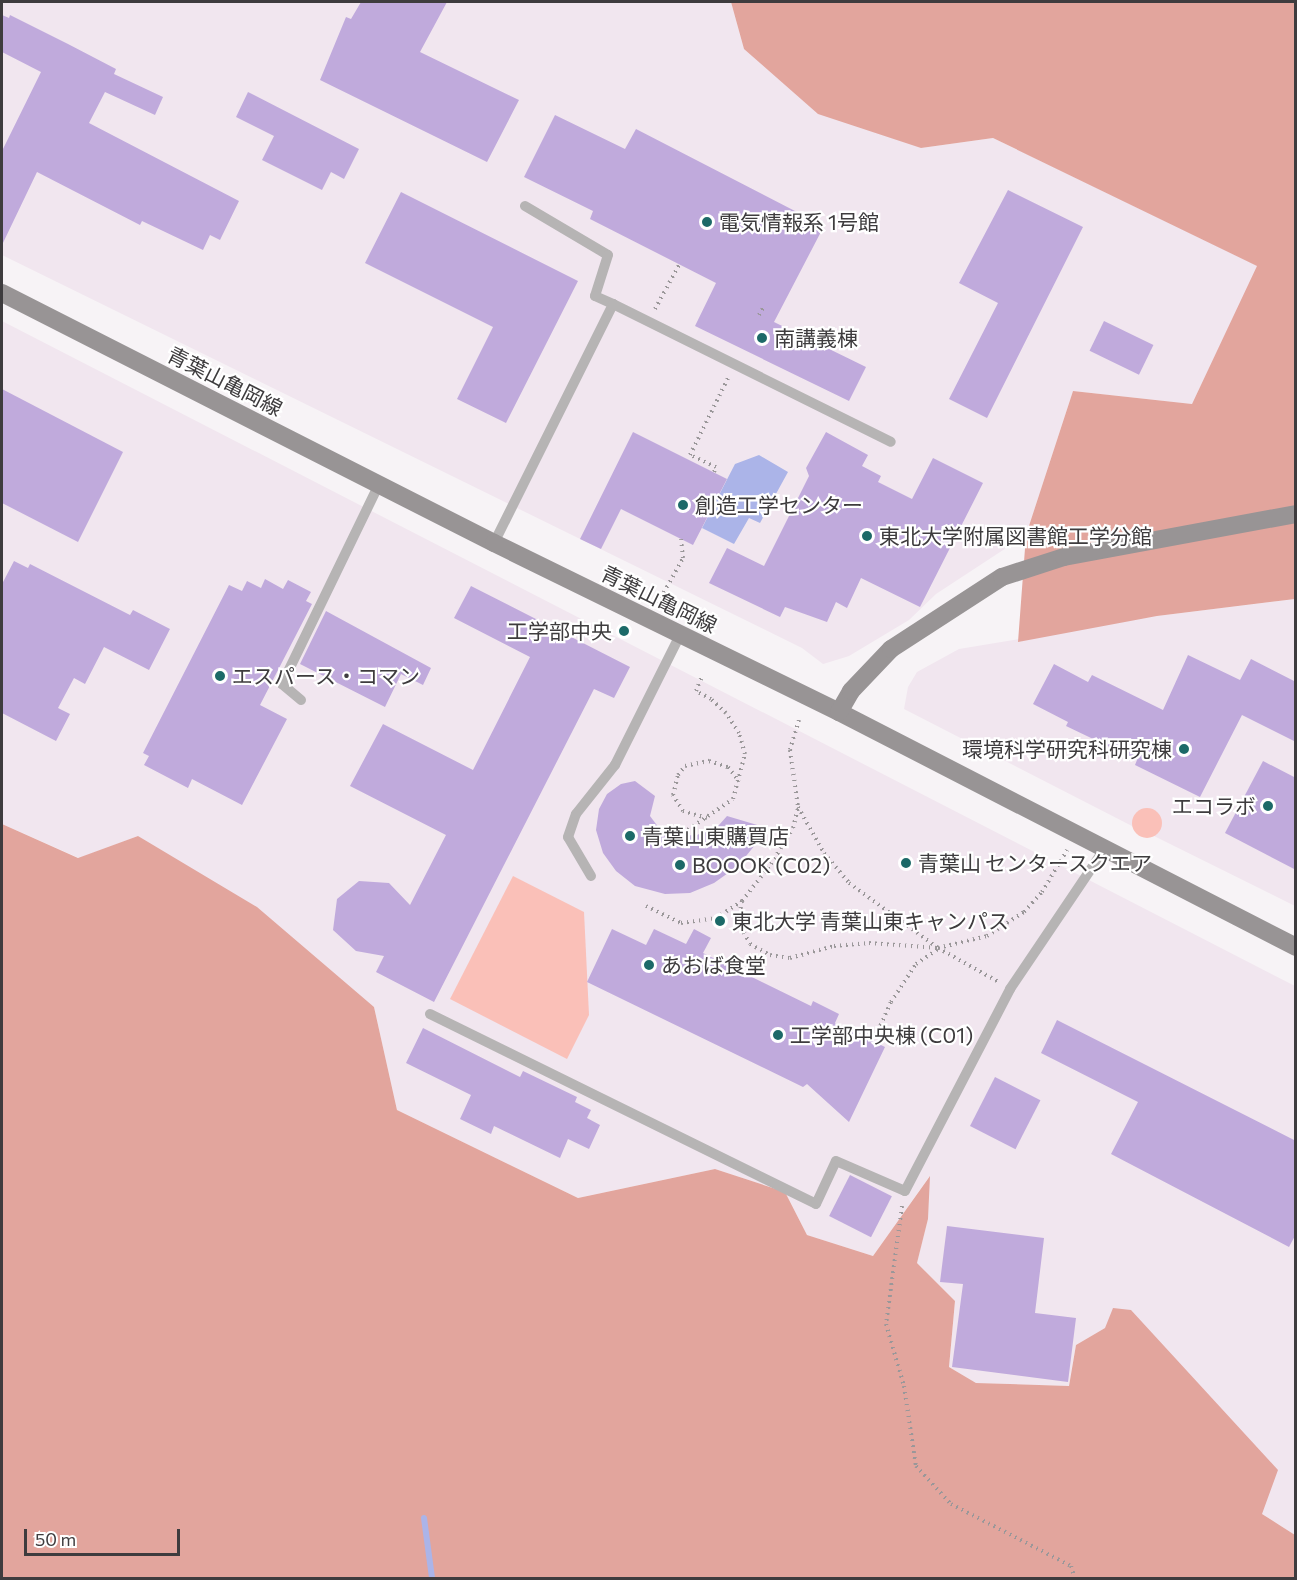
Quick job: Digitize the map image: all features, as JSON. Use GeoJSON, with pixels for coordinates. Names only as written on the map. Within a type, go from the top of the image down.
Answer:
{"type":"FeatureCollection","features":[{"type":"Feature","properties":{"kind":"street","name":"青葉山亀岡線"},"geometry":{"type":"LineString","coordinates":[[2,293],[494,543],[839,712],[1103,851],[1296,947]]}},
{"type":"Feature","properties":{"kind":"street"},"geometry":{"type":"LineString","coordinates":[[839,712],[851,691],[891,649],[1002,577],[1065,557],[1296,514]]}},
{"type":"Feature","properties":{"kind":"lane"},"geometry":{"type":"LineString","coordinates":[[525,206],[608,255],[595,296],[891,442]]}},
{"type":"Feature","properties":{"kind":"lane"},"geometry":{"type":"LineString","coordinates":[[494,543],[613,304]]}},
{"type":"Feature","properties":{"kind":"lane"},"geometry":{"type":"LineString","coordinates":[[301,700],[282,684],[379,484]]}},
{"type":"Feature","properties":{"kind":"lane"},"geometry":{"type":"LineString","coordinates":[[591,876],[568,837],[576,814],[615,765],[680,635]]}},
{"type":"Feature","properties":{"kind":"lane"},"geometry":{"type":"LineString","coordinates":[[430,1014],[816,1204],[836,1161],[905,1191],[1010,989],[1103,851]]}},
{"type":"Feature","properties":{"kind":"path"},"geometry":{"type":"LineString","coordinates":[[647,323],[679,265]]}},
{"type":"Feature","properties":{"kind":"path"},"geometry":{"type":"LineString","coordinates":[[759,315],[763,308]]}},
{"type":"Feature","properties":{"kind":"path"},"geometry":{"type":"LineString","coordinates":[[714,472],[716,468],[690,455],[734,365]]}},
{"type":"Feature","properties":{"kind":"path"},"geometry":{"type":"LineString","coordinates":[[650,620],[683,558],[681,539]]}},
{"type":"Feature","properties":{"kind":"path"},"geometry":{"type":"LineString","coordinates":[[683,833],[733,799],[745,754],[739,733],[711,699],[696,691],[702,676]]}},
{"type":"Feature","properties":{"kind":"path"},"geometry":{"type":"LineString","coordinates":[[799,720],[790,750],[798,807],[824,853],[849,883],[938,948],[1001,984]]}},
{"type":"Feature","properties":{"kind":"path"},"geometry":{"type":"LineString","coordinates":[[708,818],[682,811],[673,795],[678,775],[686,766],[709,761],[728,767],[739,782]]}},
{"type":"Feature","properties":{"kind":"path"},"geometry":{"type":"LineString","coordinates":[[646,906],[681,923],[716,918],[742,900],[787,837],[798,807]]}},
{"type":"Feature","properties":{"kind":"path"},"geometry":{"type":"LineString","coordinates":[[742,900],[738,922],[750,944],[770,955],[790,958],[834,946],[869,943],[938,948],[987,936],[1007,925],[1042,892],[1063,856]]}},
{"type":"Feature","properties":{"kind":"path"},"geometry":{"type":"LineString","coordinates":[[878,1031],[891,1002],[916,964],[938,948]]}},
{"type":"Feature","properties":{"kind":"path"},"geometry":{"type":"LineString","coordinates":[[905,1191],[892,1257],[886,1324],[904,1386],[916,1466],[951,1504],[1071,1566],[1075,1578]]}},
{"type":"Feature","properties":{"kind":"shaded area"},"geometry":{"type":"Polygon","coordinates":[[[2,2],[731,2],[744,49],[921,148],[993,138],[1258,266],[1192,404],[1073,391],[1026,535],[936,594],[909,620],[849,656],[823,664],[802,648],[2,255],[2,2]]]}},
{"type":"Feature","properties":{"kind":"shaded area"},"geometry":{"type":"Polygon","coordinates":[[[731,2],[1295,2],[1295,599],[1157,616],[1018,642],[1026,535],[1073,391],[1192,404],[1257,266],[993,138],[921,148],[818,114],[744,49],[731,2]]]}},
{"type":"Feature","properties":{"kind":"shaded area","name":"東北大学 青葉山東キャンパス"},"geometry":{"type":"Polygon","coordinates":[[[2,321],[1295,986],[1295,1535],[1262,1514],[1105,1328],[1076,1345],[1069,1386],[976,1383],[949,1367],[955,1301],[917,1263],[928,1219],[929,1177],[873,1256],[807,1235],[785,1192],[715,1169],[578,1198],[397,1110],[374,1007],[138,836],[79,858],[2,824],[2,321]]]}},
{"type":"Feature","properties":{"kind":"shaded area"},"geometry":{"type":"Polygon","coordinates":[[[1295,599],[1295,906],[1154,836],[1141,836],[1132,826],[904,709],[908,687],[917,672],[959,649],[1157,616],[1295,599]]]}},
{"type":"Feature","properties":{"kind":"shaded area"},"geometry":{"type":"Polygon","coordinates":[[[1147,808],[1157,813],[1162,823],[1157,833],[1147,838],[1137,833],[1132,823],[1137,813],[1147,808]]]}},
{"type":"Feature","properties":{"kind":"shaded area"},"geometry":{"type":"Polygon","coordinates":[[[2,824],[78,858],[138,836],[257,907],[374,1007],[397,1110],[578,1198],[715,1169],[785,1192],[807,1235],[873,1256],[930,1176],[928,1219],[917,1263],[955,1301],[949,1367],[976,1383],[1069,1386],[1076,1345],[1105,1328],[1113,1308],[1131,1310],[1278,1470],[1262,1514],[1295,1535],[1295,1578],[2,1578],[2,824]]]}},
{"type":"Feature","properties":{"kind":"shaded area"},"geometry":{"type":"Polygon","coordinates":[[[513,876],[584,912],[589,1015],[567,1059],[450,999],[513,876]]]}},
{"type":"Feature","properties":{"kind":"water"},"geometry":{"type":"Polygon","coordinates":[[[759,455],[788,472],[760,523],[749,518],[734,544],[702,528],[735,464],[759,455]]]}},
{"type":"Feature","properties":{"kind":"building"},"geometry":{"type":"Polygon","coordinates":[[[361,2],[447,2],[420,52],[519,100],[487,162],[320,80],[346,17],[351,19],[361,2]]]}},
{"type":"Feature","properties":{"kind":"building"},"geometry":{"type":"Polygon","coordinates":[[[2,15],[9,18],[10,15],[68,44],[116,69],[114,74],[163,97],[155,115],[105,92],[89,123],[239,201],[220,240],[210,235],[203,250],[142,221],[140,225],[37,172],[2,245],[2,151],[41,72],[2,52],[2,15]]]}},
{"type":"Feature","properties":{"kind":"building"},"geometry":{"type":"Polygon","coordinates":[[[248,92],[359,149],[344,179],[331,172],[322,190],[262,160],[274,136],[236,117],[248,92]]]}},
{"type":"Feature","properties":{"kind":"building","name":"電気情報系 1号館"},"geometry":{"type":"Polygon","coordinates":[[[555,115],[625,149],[636,129],[824,226],[774,322],[866,367],[849,401],[695,326],[716,283],[590,219],[593,211],[524,177],[555,115]]]}},
{"type":"Feature","properties":{"kind":"building"},"geometry":{"type":"Polygon","coordinates":[[[1008,190],[1083,227],[987,418],[949,399],[998,303],[959,283],[1008,190]]]}},
{"type":"Feature","properties":{"kind":"building"},"geometry":{"type":"Polygon","coordinates":[[[401,192],[578,281],[506,423],[457,399],[493,327],[365,263],[401,192]]]}},
{"type":"Feature","properties":{"kind":"building"},"geometry":{"type":"Polygon","coordinates":[[[1104,321],[1153,345],[1139,375],[1090,351],[1104,321]]]}},
{"type":"Feature","properties":{"kind":"building"},"geometry":{"type":"Polygon","coordinates":[[[2,389],[123,452],[78,542],[2,503],[2,389]]]}},
{"type":"Feature","properties":{"kind":"building","name":"創造工学センター"},"geometry":{"type":"Polygon","coordinates":[[[633,432],[727,479],[693,545],[621,509],[601,549],[580,539],[633,432]]]}},
{"type":"Feature","properties":{"kind":"building","name":"東北大学附属図書館工学分館"},"geometry":{"type":"Polygon","coordinates":[[[826,432],[868,455],[862,466],[881,476],[878,482],[912,499],[933,458],[983,483],[920,607],[861,578],[847,608],[836,602],[827,622],[785,607],[780,617],[709,583],[727,548],[764,566],[809,476],[806,468],[826,432]]]}},
{"type":"Feature","properties":{"kind":"building"},"geometry":{"type":"Polygon","coordinates":[[[14,561],[28,568],[30,564],[130,615],[133,610],[170,629],[149,670],[104,647],[85,684],[74,678],[58,708],[70,714],[56,741],[2,713],[2,584],[14,561]]]}},
{"type":"Feature","properties":{"kind":"building"},"geometry":{"type":"Polygon","coordinates":[[[265,579],[283,589],[288,580],[311,592],[306,601],[312,604],[260,705],[287,719],[242,805],[192,779],[188,788],[144,765],[149,756],[143,753],[229,585],[242,591],[247,581],[261,588],[265,579]]]}},
{"type":"Feature","properties":{"kind":"building"},"geometry":{"type":"Polygon","coordinates":[[[471,586],[630,667],[614,698],[594,689],[434,1002],[376,972],[384,956],[356,951],[333,930],[337,899],[359,881],[389,883],[410,905],[446,835],[350,786],[383,724],[473,770],[530,657],[454,618],[471,586]]]}},
{"type":"Feature","properties":{"kind":"building"},"geometry":{"type":"Polygon","coordinates":[[[326,611],[431,668],[423,685],[401,674],[385,707],[300,664],[326,611]]]}},
{"type":"Feature","properties":{"kind":"building"},"geometry":{"type":"Polygon","coordinates":[[[1188,655],[1240,680],[1251,659],[1296,682],[1296,742],[1242,715],[1200,797],[1135,765],[1137,760],[1066,726],[1068,722],[1033,704],[1054,664],[1088,682],[1092,675],[1163,710],[1188,655]]]}},
{"type":"Feature","properties":{"kind":"building","name":"エコラボ"},"geometry":{"type":"Polygon","coordinates":[[[1263,761],[1296,778],[1296,870],[1225,833],[1263,761]]]}},
{"type":"Feature","properties":{"kind":"building"},"geometry":{"type":"Polygon","coordinates":[[[635,781],[655,796],[650,816],[662,832],[674,836],[697,835],[719,825],[727,816],[764,827],[759,840],[738,866],[714,883],[690,893],[665,894],[635,886],[616,871],[603,853],[596,830],[599,809],[607,794],[621,784],[635,781]]]}},
{"type":"Feature","properties":{"kind":"building","name":"工学部中央棟 (C01)"},"geometry":{"type":"Polygon","coordinates":[[[612,929],[646,945],[654,929],[686,944],[694,929],[711,938],[703,953],[811,1006],[813,1001],[839,1014],[835,1023],[885,1047],[849,1122],[807,1084],[803,1087],[587,982],[612,929]]]}},
{"type":"Feature","properties":{"kind":"building"},"geometry":{"type":"Polygon","coordinates":[[[1057,1020],[1296,1141],[1296,1234],[1289,1247],[1111,1154],[1138,1102],[1041,1053],[1057,1020]]]}},
{"type":"Feature","properties":{"kind":"building"},"geometry":{"type":"Polygon","coordinates":[[[423,1028],[520,1077],[523,1071],[577,1097],[575,1102],[591,1110],[587,1118],[600,1125],[589,1149],[568,1139],[560,1158],[494,1126],[491,1134],[460,1119],[471,1095],[406,1063],[423,1028]]]}},
{"type":"Feature","properties":{"kind":"building"},"geometry":{"type":"Polygon","coordinates":[[[995,1077],[1040,1100],[1015,1149],[970,1126],[995,1077]]]}},
{"type":"Feature","properties":{"kind":"building"},"geometry":{"type":"Polygon","coordinates":[[[850,1175],[892,1196],[871,1237],[829,1216],[850,1175]]]}},
{"type":"Feature","properties":{"kind":"building"},"geometry":{"type":"Polygon","coordinates":[[[947,1226],[1044,1238],[1035,1313],[1076,1318],[1068,1382],[952,1367],[963,1284],[940,1282],[947,1226]]]}},
{"type":"Feature","properties":{"kind":"waterway"},"geometry":{"type":"LineString","coordinates":[[424,1518],[432,1578]]}},
{"type":"Feature","properties":{"kind":"place","name":"電気情報系 1号館"},"geometry":{"type":"Point","coordinates":[707,222]}},
{"type":"Feature","properties":{"kind":"place","name":"南講義棟"},"geometry":{"type":"Point","coordinates":[762,338]}},
{"type":"Feature","properties":{"kind":"place","name":"創造工学センター"},"geometry":{"type":"Point","coordinates":[683,505]}},
{"type":"Feature","properties":{"kind":"place","name":"東北大学附属図書館工学分館"},"geometry":{"type":"Point","coordinates":[867,536]}},
{"type":"Feature","properties":{"kind":"place","name":"工学部中央"},"geometry":{"type":"Point","coordinates":[624,631]}},
{"type":"Feature","properties":{"kind":"place","name":"エスパース・コマン"},"geometry":{"type":"Point","coordinates":[220,676]}},
{"type":"Feature","properties":{"kind":"place","name":"環境科学研究科研究棟"},"geometry":{"type":"Point","coordinates":[1184,749]}},
{"type":"Feature","properties":{"kind":"place","name":"エコラボ"},"geometry":{"type":"Point","coordinates":[1268,806]}},
{"type":"Feature","properties":{"kind":"place","name":"青葉山東購買店"},"geometry":{"type":"Point","coordinates":[630,836]}},
{"type":"Feature","properties":{"kind":"place","name":"青葉山 センタースクエア"},"geometry":{"type":"Point","coordinates":[906,863]}},
{"type":"Feature","properties":{"kind":"place","name":"BOOOK (C02)"},"geometry":{"type":"Point","coordinates":[680,865]}},
{"type":"Feature","properties":{"kind":"place","name":"東北大学 青葉山東キャンパス"},"geometry":{"type":"Point","coordinates":[720,921]}},
{"type":"Feature","properties":{"kind":"place","name":"あおば食堂"},"geometry":{"type":"Point","coordinates":[649,965]}},
{"type":"Feature","properties":{"kind":"place","name":"工学部中央棟 (C01)"},"geometry":{"type":"Point","coordinates":[778,1035]}}]}
